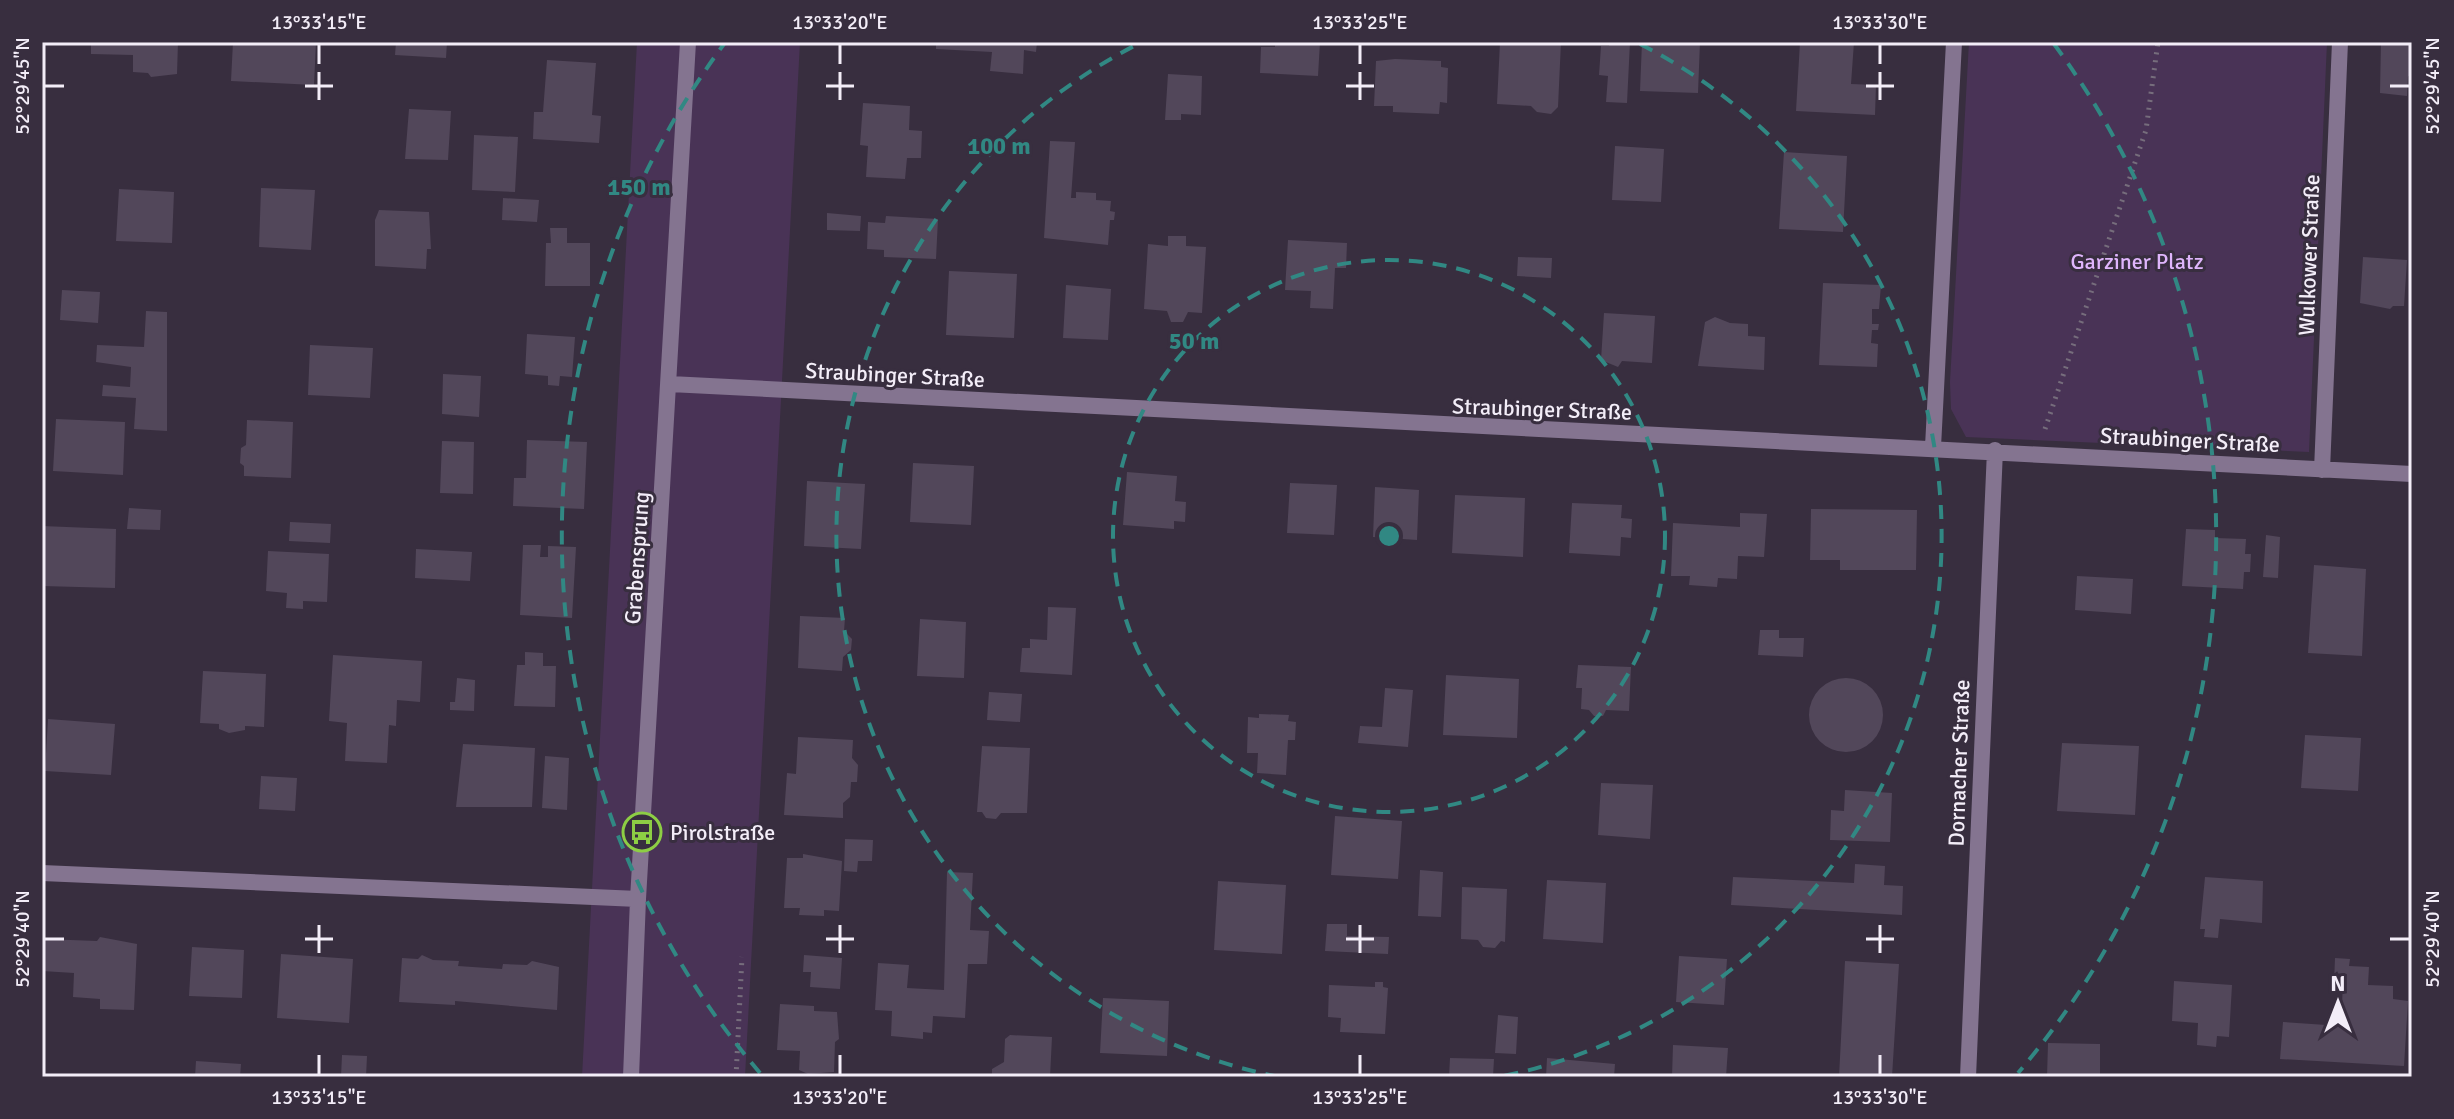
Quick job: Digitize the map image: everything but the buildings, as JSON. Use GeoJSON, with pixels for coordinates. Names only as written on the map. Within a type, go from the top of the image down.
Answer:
{"type":"FeatureCollection","features":[{"type":"Feature","properties":{"kind":"street","name":"Grabensprung"},"geometry":{"type":"LineString","coordinates":[[631,1077],[638,899],[688,42]]}},
{"type":"Feature","properties":{"kind":"street"},"geometry":{"type":"LineString","coordinates":[[1933,447],[1954,42]]}},
{"type":"Feature","properties":{"kind":"street","name":"Wulkower Straße"},"geometry":{"type":"LineString","coordinates":[[2322,470],[2340,42]]}},
{"type":"Feature","properties":{"kind":"street","name":"Straubinger Straße"},"geometry":{"type":"LineString","coordinates":[[670,384],[1482,429],[2037,452],[2412,474]]}},
{"type":"Feature","properties":{"kind":"street","name":"Dornacher Straße"},"geometry":{"type":"LineString","coordinates":[[1968,1077],[1995,450]]}},
{"type":"Feature","properties":{"kind":"street"},"geometry":{"type":"LineString","coordinates":[[42,873],[638,899]]}},
{"type":"Feature","properties":{"kind":"path"},"geometry":{"type":"LineString","coordinates":[[2037,452],[2146,130],[2158,42]]}},
{"type":"Feature","properties":{"kind":"path"},"geometry":{"type":"LineString","coordinates":[[736,1077],[742,957]]}},
{"type":"Feature","properties":{"kind":"green space"},"geometry":{"type":"Polygon","coordinates":[[[637,42],[800,42],[745,1077],[582,1077],[637,42]]]}},
{"type":"Feature","properties":{"kind":"green space","name":"Garziner Platz"},"geometry":{"type":"Polygon","coordinates":[[[1969,42],[2327,42],[2309,452],[1966,437],[1951,409],[1950,382],[1969,42]]]}},
{"type":"Feature","properties":{"kind":"place","name":"Pirolstraße"},"geometry":{"type":"Point","coordinates":[642,832]}}]}
